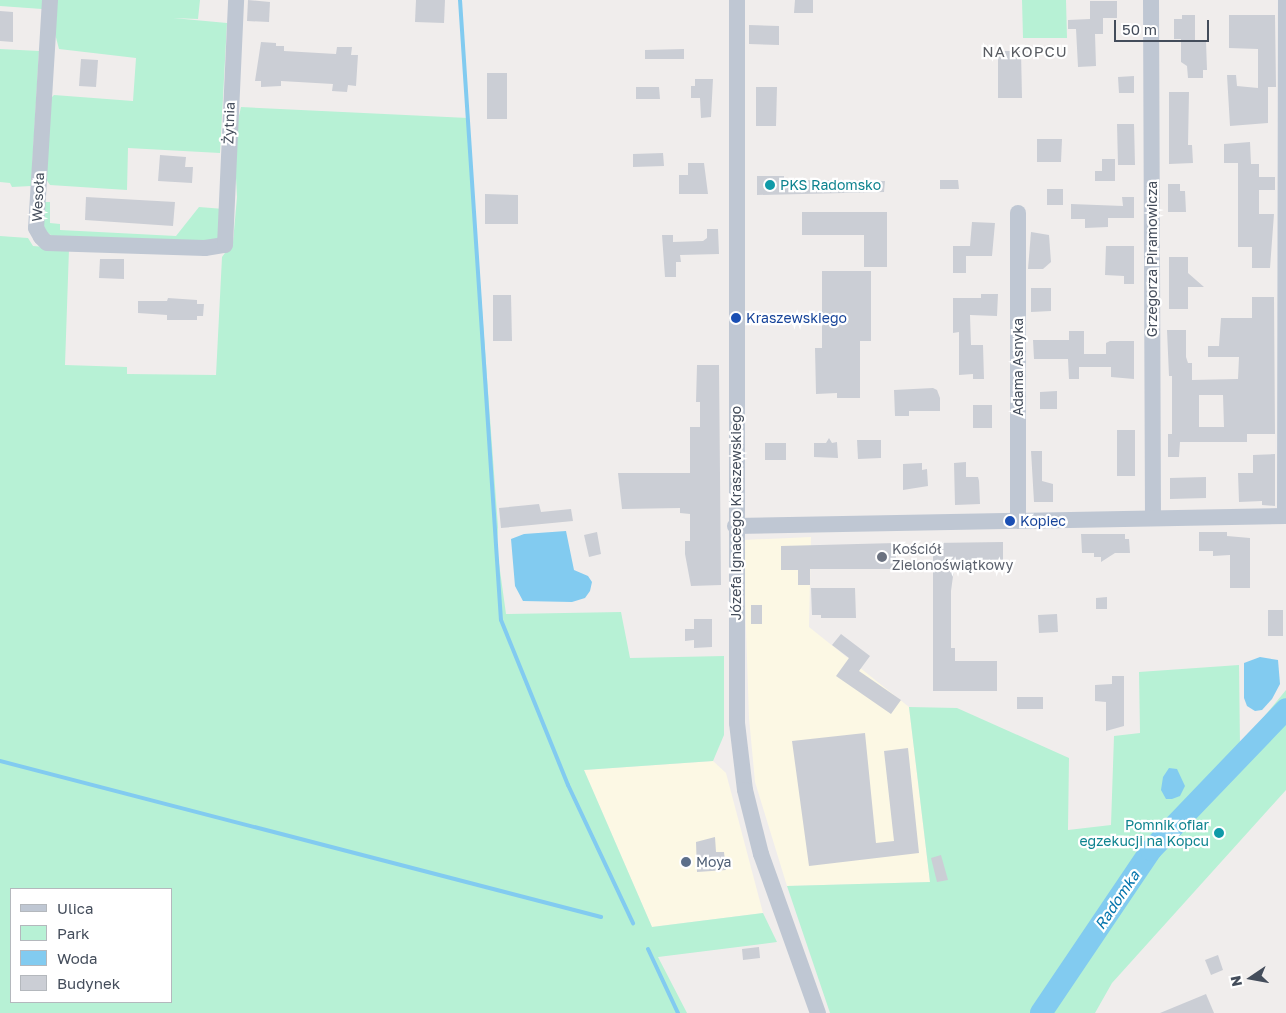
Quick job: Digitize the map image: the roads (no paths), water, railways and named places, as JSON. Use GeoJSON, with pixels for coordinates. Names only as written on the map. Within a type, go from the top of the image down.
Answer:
{"type":"FeatureCollection","features":[{"type":"Feature","properties":{"kind":"street","name":"Wesoła"},"geometry":{"type":"LineString","coordinates":[[50,0],[36,228],[41,237],[47,243],[205,248],[225,245]]}},
{"type":"Feature","properties":{"kind":"street","name":"Żytnia"},"geometry":{"type":"LineString","coordinates":[[225,245],[236,0]]}},
{"type":"Feature","properties":{"kind":"street","name":"Józefa Ignacego Kraszewskiego"},"geometry":{"type":"LineString","coordinates":[[737,0],[735,526],[737,723],[745,790],[761,854],[818,1013]]}},
{"type":"Feature","properties":{"kind":"street","name":"Grzegorza Piramowicza"},"geometry":{"type":"LineString","coordinates":[[1151,0],[1153,518]]}},
{"type":"Feature","properties":{"kind":"street"},"geometry":{"type":"LineString","coordinates":[[735,526],[1285,516],[1286,0]]}},
{"type":"Feature","properties":{"kind":"street","name":"Adama Asnyka"},"geometry":{"type":"LineString","coordinates":[[1018,213],[1018,520]]}},
{"type":"Feature","properties":{"kind":"water"},"geometry":{"type":"Polygon","coordinates":[[[566,531],[574,570],[588,576],[592,582],[590,591],[585,598],[572,602],[523,601],[515,586],[511,539],[524,534],[566,531]]]}},
{"type":"Feature","properties":{"kind":"water"},"geometry":{"type":"Polygon","coordinates":[[[1260,657],[1278,660],[1280,684],[1272,699],[1262,710],[1255,711],[1247,706],[1244,698],[1244,663],[1260,657]]]}},
{"type":"Feature","properties":{"kind":"water"},"geometry":{"type":"Polygon","coordinates":[[[1169,768],[1177,769],[1185,786],[1180,796],[1166,799],[1161,790],[1163,777],[1169,768]]]}},
{"type":"Feature","properties":{"kind":"waterway"},"geometry":{"type":"LineString","coordinates":[[460,0],[501,620],[568,785],[633,923]]}},
{"type":"Feature","properties":{"kind":"waterway","name":"Radomka"},"geometry":{"type":"LineString","coordinates":[[1041,1013],[1151,850],[1286,709]]}},
{"type":"Feature","properties":{"kind":"waterway"},"geometry":{"type":"LineString","coordinates":[[0,761],[601,917]]}},
{"type":"Feature","properties":{"kind":"waterway"},"geometry":{"type":"LineString","coordinates":[[648,949],[678,1013]]}},
{"type":"Feature","properties":{"kind":"place","name":"PKS Radomsko"},"geometry":{"type":"Point","coordinates":[770,185]}},
{"type":"Feature","properties":{"kind":"place","name":"Kraszewskiego"},"geometry":{"type":"Point","coordinates":[736,318]}},
{"type":"Feature","properties":{"kind":"place","name":"Kopiec"},"geometry":{"type":"Point","coordinates":[1010,521]}},
{"type":"Feature","properties":{"kind":"place","name":"Kościół Zielonoświątkowy"},"geometry":{"type":"Point","coordinates":[882,557]}},
{"type":"Feature","properties":{"kind":"place","name":"Pomnik ofiar egzekucji na Kopcu"},"geometry":{"type":"Point","coordinates":[1219,833]}},
{"type":"Feature","properties":{"kind":"place","name":"Moya"},"geometry":{"type":"Point","coordinates":[686,862]}},
{"type":"Feature","properties":{"kind":"district","name":"NA KOPCU"},"geometry":{"type":"Point","coordinates":[1025,52]}}]}
